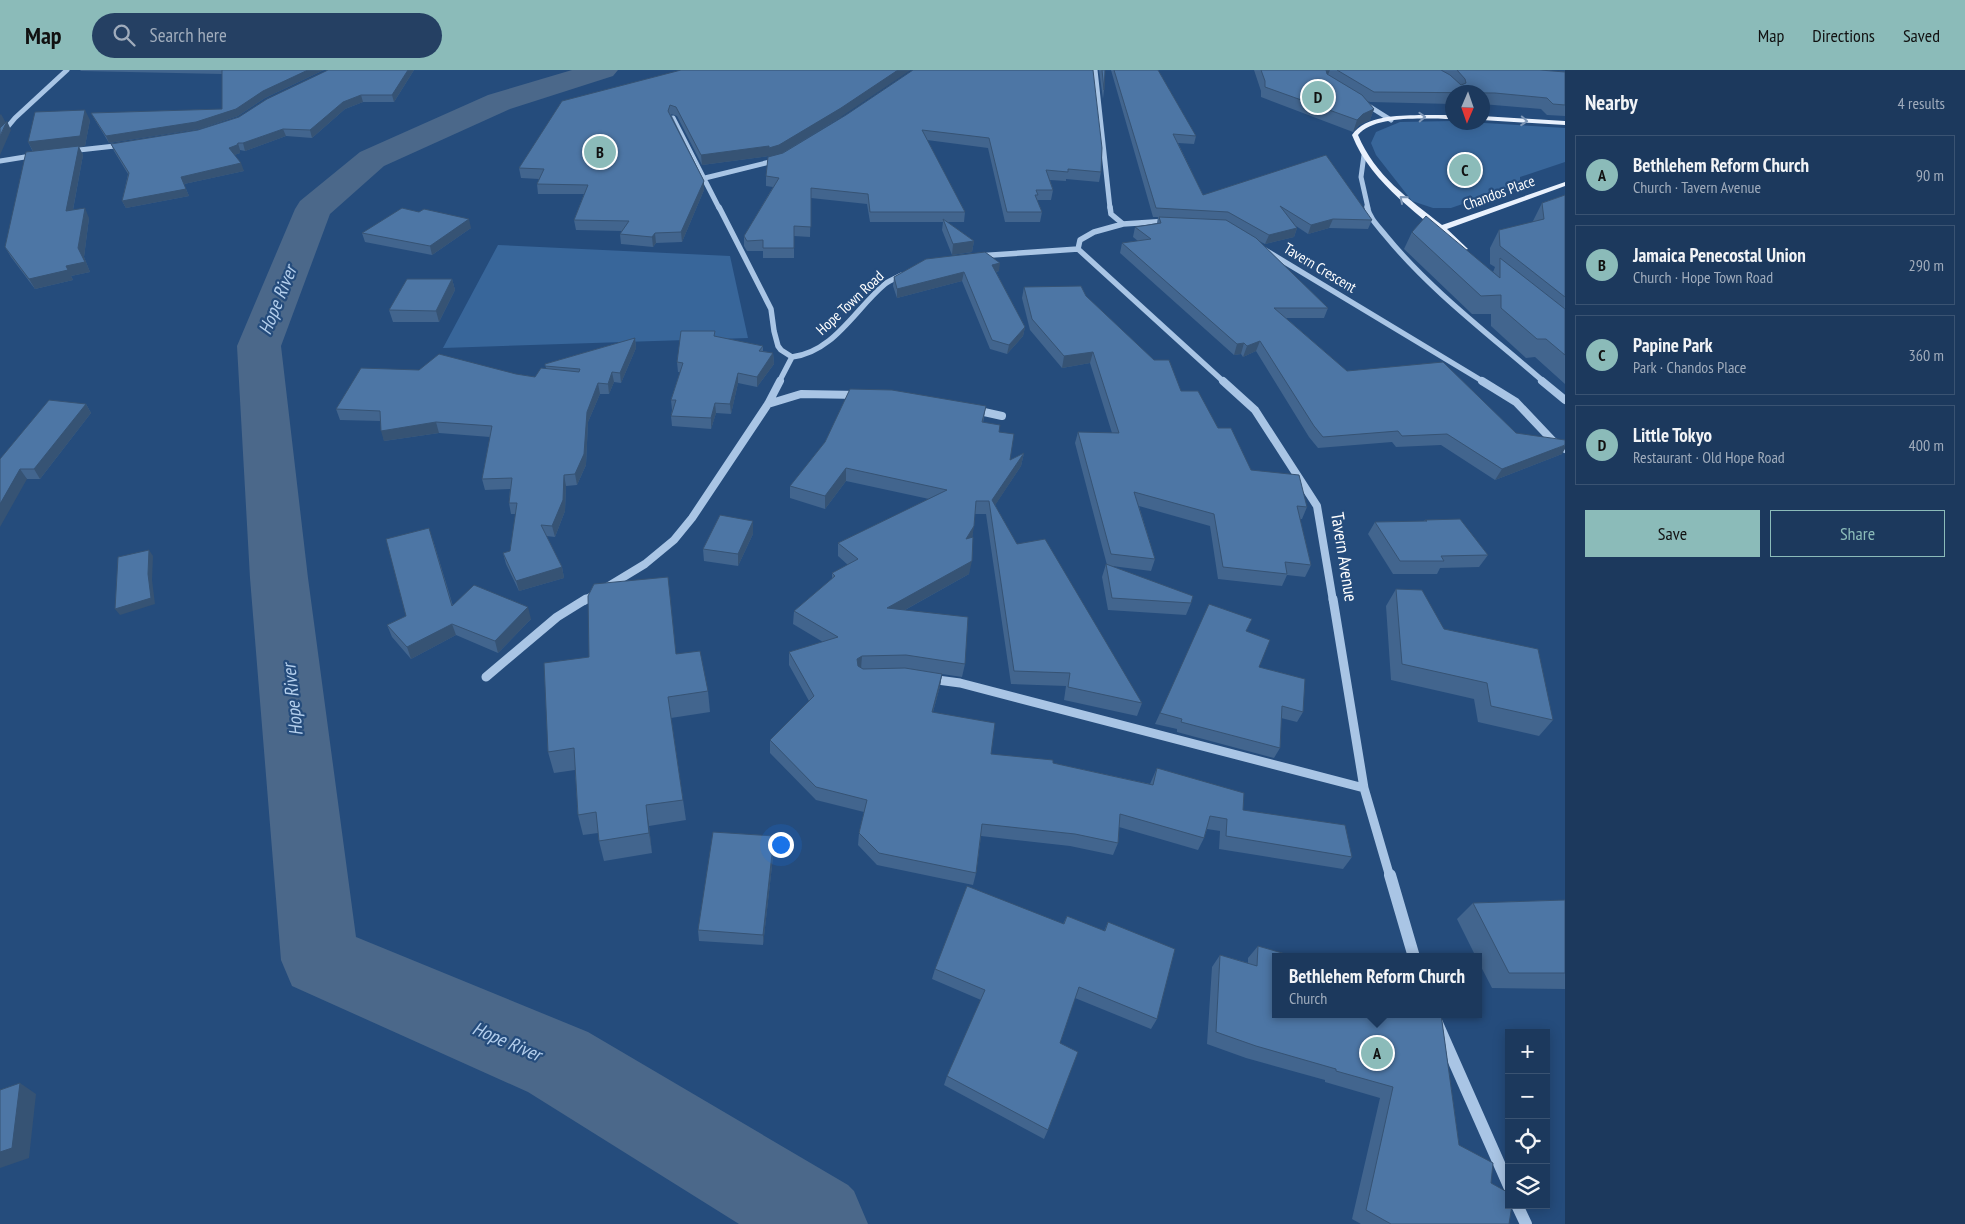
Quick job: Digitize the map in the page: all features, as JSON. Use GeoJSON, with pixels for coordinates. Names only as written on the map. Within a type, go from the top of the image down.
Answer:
{"type":"FeatureCollection","features":[{"type":"Feature","properties":{"kind":"main road"},"geometry":{"type":"LineString","coordinates":[[1445,117],[1391,120],[1362,127],[1355,135],[1358,146],[1364,155],[1393,190],[1442,228],[1470,254]]}},
{"type":"Feature","properties":{"kind":"main road"},"geometry":{"type":"LineString","coordinates":[[1490,118],[1565,123]]}},
{"type":"Feature","properties":{"kind":"main road","name":"Chandos Place"},"geometry":{"type":"LineString","coordinates":[[1442,228],[1565,184]]}},
{"type":"Feature","properties":{"kind":"street"},"geometry":{"type":"LineString","coordinates":[[0,136],[14,118],[67,70]]}},
{"type":"Feature","properties":{"kind":"street"},"geometry":{"type":"LineString","coordinates":[[1095,70],[1112,214],[1123,224]]}},
{"type":"Feature","properties":{"kind":"street"},"geometry":{"type":"LineString","coordinates":[[1358,100],[1391,120]]}},
{"type":"Feature","properties":{"kind":"street"},"geometry":{"type":"LineString","coordinates":[[486,677],[557,617],[645,564],[674,540],[692,518],[768,404],[792,357],[782,351],[775,336],[771,309],[673,118]]}},
{"type":"Feature","properties":{"kind":"street"},"geometry":{"type":"LineString","coordinates":[[67,152],[131,144]]}},
{"type":"Feature","properties":{"kind":"street"},"geometry":{"type":"LineString","coordinates":[[0,161],[41,155]]}},
{"type":"Feature","properties":{"kind":"street"},"geometry":{"type":"LineString","coordinates":[[1364,155],[1361,176],[1369,215],[1399,252],[1430,284],[1565,400]]}},
{"type":"Feature","properties":{"kind":"street"},"geometry":{"type":"LineString","coordinates":[[705,178],[781,159]]}},
{"type":"Feature","properties":{"kind":"street"},"geometry":{"type":"LineString","coordinates":[[970,257],[1078,249],[1080,240],[1094,232],[1123,224],[1175,221]]}},
{"type":"Feature","properties":{"kind":"street","name":"Tavern Crescent"},"geometry":{"type":"LineString","coordinates":[[1257,245],[1454,362],[1516,402],[1553,441],[1565,449]]}},
{"type":"Feature","properties":{"kind":"street","name":"Tavern Avenue"},"geometry":{"type":"LineString","coordinates":[[1078,249],[1255,410],[1317,506],[1364,788],[1413,953]]}},
{"type":"Feature","properties":{"kind":"street","name":"Hope Town Road"},"geometry":{"type":"LineString","coordinates":[[792,357],[807,355],[826,344],[886,284],[909,271]]}},
{"type":"Feature","properties":{"kind":"street"},"geometry":{"type":"LineString","coordinates":[[768,404],[801,394],[866,396]]}},
{"type":"Feature","properties":{"kind":"street"},"geometry":{"type":"LineString","coordinates":[[966,407],[1002,416]]}},
{"type":"Feature","properties":{"kind":"street"},"geometry":{"type":"LineString","coordinates":[[922,677],[960,683],[1364,788]]}},
{"type":"Feature","properties":{"kind":"street"},"geometry":{"type":"LineString","coordinates":[[1435,1018],[1505,1177]]}},
{"type":"Feature","properties":{"kind":"street"},"geometry":{"type":"LineString","coordinates":[[1519,1209],[1526,1224]]}},
{"type":"Feature","properties":{"kind":"shaded area"},"geometry":{"type":"Polygon","coordinates":[[[1445,121],[1445,130],[1490,130],[1490,123],[1565,128],[1565,162],[1520,177],[1520,184],[1451,208],[1433,208],[1412,201],[1376,155],[1371,143],[1376,132],[1400,122],[1445,121]]]}},
{"type":"Feature","properties":{"kind":"shaded area"},"geometry":{"type":"Polygon","coordinates":[[[498,245],[730,256],[748,338],[443,348],[498,245]]]}},
{"type":"Feature","properties":{"kind":"building"},"geometry":{"type":"Polygon","coordinates":[[[222,70],[308,70],[263,91],[236,109],[196,122],[106,136],[91,113],[222,109],[222,70]]]}},
{"type":"Feature","properties":{"kind":"building"},"geometry":{"type":"Polygon","coordinates":[[[328,70],[408,70],[392,95],[361,95],[343,102],[310,130],[283,129],[238,143],[229,148],[241,163],[181,177],[186,189],[122,201],[129,173],[111,144],[198,130],[239,117],[267,99],[328,70]]]}},
{"type":"Feature","properties":{"kind":"building"},"geometry":{"type":"Polygon","coordinates":[[[681,70],[898,70],[841,108],[779,145],[769,148],[769,146],[701,155],[676,107],[670,105],[668,111],[704,181],[681,232],[655,233],[652,237],[620,234],[629,221],[574,220],[588,185],[537,184],[544,169],[519,168],[562,101],[681,70]]]}},
{"type":"Feature","properties":{"kind":"building"},"geometry":{"type":"Polygon","coordinates":[[[913,70],[1093,70],[1102,148],[1101,172],[1068,169],[1068,172],[1046,170],[1053,190],[1036,190],[1038,195],[1035,195],[1042,212],[1007,212],[989,138],[922,130],[965,212],[870,212],[868,194],[811,188],[811,227],[794,226],[794,248],[763,248],[763,240],[747,241],[744,236],[779,178],[766,176],[768,157],[783,153],[846,115],[913,70]]]}},
{"type":"Feature","properties":{"kind":"building"},"geometry":{"type":"Polygon","coordinates":[[[1102,70],[1105,70],[1104,90],[1102,70]]]}},
{"type":"Feature","properties":{"kind":"building"},"geometry":{"type":"Polygon","coordinates":[[[1114,70],[1158,70],[1196,136],[1173,134],[1203,195],[1326,155],[1372,220],[1333,219],[1311,225],[1280,206],[1297,228],[1269,235],[1228,212],[1156,208],[1114,70]]]}},
{"type":"Feature","properties":{"kind":"building"},"geometry":{"type":"Polygon","coordinates":[[[1261,70],[1326,70],[1327,74],[1362,95],[1374,109],[1363,114],[1357,120],[1265,87],[1261,70]]]}},
{"type":"Feature","properties":{"kind":"building"},"geometry":{"type":"Polygon","coordinates":[[[1337,70],[1441,70],[1461,85],[1445,85],[1445,93],[1374,92],[1337,70]]]}},
{"type":"Feature","properties":{"kind":"building"},"geometry":{"type":"Polygon","coordinates":[[[1457,70],[1540,70],[1565,72],[1565,105],[1553,104],[1547,98],[1490,93],[1490,85],[1461,85],[1466,83],[1465,79],[1457,70]]]}},
{"type":"Feature","properties":{"kind":"building"},"geometry":{"type":"Polygon","coordinates":[[[85,110],[80,136],[28,142],[35,112],[85,110]]]}},
{"type":"Feature","properties":{"kind":"building"},"geometry":{"type":"Polygon","coordinates":[[[7,121],[0,136],[0,128],[7,121]]]}},
{"type":"Feature","properties":{"kind":"building"},"geometry":{"type":"Polygon","coordinates":[[[79,146],[66,211],[85,208],[78,248],[85,262],[66,266],[68,270],[29,279],[5,247],[26,152],[79,146]]]}},
{"type":"Feature","properties":{"kind":"building"},"geometry":{"type":"Polygon","coordinates":[[[1565,195],[1565,297],[1500,246],[1499,230],[1544,219],[1542,203],[1565,195]]]}},
{"type":"Feature","properties":{"kind":"building"},"geometry":{"type":"Polygon","coordinates":[[[402,208],[419,212],[424,209],[469,219],[430,246],[362,233],[402,208]]]}},
{"type":"Feature","properties":{"kind":"building"},"geometry":{"type":"Polygon","coordinates":[[[1426,216],[1500,278],[1500,258],[1565,309],[1565,355],[1546,339],[1537,339],[1501,308],[1501,295],[1481,296],[1412,232],[1426,216]]]}},
{"type":"Feature","properties":{"kind":"building"},"geometry":{"type":"Polygon","coordinates":[[[1159,217],[1226,220],[1256,238],[1328,308],[1274,308],[1347,371],[1443,362],[1516,433],[1565,440],[1565,445],[1502,469],[1447,434],[1402,436],[1398,431],[1323,437],[1260,341],[1247,346],[1244,343],[1237,344],[1122,243],[1151,239],[1135,227],[1161,223],[1159,217]]]}},
{"type":"Feature","properties":{"kind":"building"},"geometry":{"type":"Polygon","coordinates":[[[943,219],[974,241],[953,244],[943,219]]]}},
{"type":"Feature","properties":{"kind":"building"},"geometry":{"type":"Polygon","coordinates":[[[985,252],[1000,263],[992,265],[1025,327],[1009,345],[992,340],[964,272],[897,289],[894,277],[926,259],[985,252]]]}},
{"type":"Feature","properties":{"kind":"building"},"geometry":{"type":"Polygon","coordinates":[[[407,279],[452,279],[436,311],[389,310],[407,279]]]}},
{"type":"Feature","properties":{"kind":"building"},"geometry":{"type":"Polygon","coordinates":[[[1081,286],[1086,296],[1154,360],[1169,360],[1181,391],[1198,391],[1218,428],[1231,428],[1251,470],[1299,475],[1307,507],[1297,506],[1311,565],[1285,562],[1287,574],[1223,567],[1214,514],[1134,492],[1155,559],[1111,554],[1078,432],[1119,433],[1093,352],[1064,356],[1032,319],[1024,287],[1081,286]]]}},
{"type":"Feature","properties":{"kind":"building"},"geometry":{"type":"Polygon","coordinates":[[[681,331],[715,331],[714,336],[763,346],[759,351],[773,353],[757,377],[738,373],[730,404],[715,403],[711,418],[671,416],[676,400],[671,400],[683,363],[677,362],[681,331]]]}},
{"type":"Feature","properties":{"kind":"building"},"geometry":{"type":"Polygon","coordinates":[[[635,338],[620,373],[612,372],[608,384],[598,383],[587,412],[584,454],[575,474],[564,475],[563,500],[552,526],[541,525],[562,567],[516,581],[503,553],[510,551],[517,503],[509,503],[512,478],[482,479],[492,426],[436,422],[381,431],[380,411],[336,409],[361,368],[419,370],[439,354],[516,374],[535,377],[541,368],[579,372],[580,369],[545,366],[545,364],[635,338]]]}},
{"type":"Feature","properties":{"kind":"building"},"geometry":{"type":"Polygon","coordinates":[[[850,389],[892,390],[986,406],[982,422],[1000,425],[999,432],[1014,434],[1010,460],[1024,453],[992,500],[1017,544],[1045,539],[1142,703],[1068,687],[1070,673],[1014,671],[989,501],[976,501],[974,526],[966,539],[973,537],[972,561],[887,608],[968,617],[965,664],[906,655],[862,656],[857,659],[858,666],[863,669],[905,668],[942,674],[932,712],[995,723],[991,754],[1053,760],[1053,763],[1153,785],[1157,768],[1244,793],[1243,810],[1345,825],[1352,857],[1226,836],[1227,819],[1210,816],[1204,838],[1120,814],[1118,843],[1075,834],[982,824],[976,873],[879,853],[859,833],[867,800],[816,787],[770,740],[814,696],[789,652],[838,637],[794,611],[835,576],[832,573],[858,559],[838,543],[947,490],[846,468],[825,496],[790,486],[825,442],[850,389]]]}},
{"type":"Feature","properties":{"kind":"building"},"geometry":{"type":"Polygon","coordinates":[[[49,400],[86,404],[34,469],[20,469],[0,504],[0,459],[49,400]]]}},
{"type":"Feature","properties":{"kind":"building"},"geometry":{"type":"Polygon","coordinates":[[[720,515],[753,521],[738,554],[703,549],[720,515]]]}},
{"type":"Feature","properties":{"kind":"building"},"geometry":{"type":"Polygon","coordinates":[[[1460,519],[1488,555],[1441,556],[1444,561],[1400,561],[1375,522],[1427,521],[1425,520],[1460,519]]]}},
{"type":"Feature","properties":{"kind":"building"},"geometry":{"type":"Polygon","coordinates":[[[429,528],[452,606],[474,585],[528,607],[495,641],[452,624],[407,647],[387,625],[406,616],[386,539],[429,528]]]}},
{"type":"Feature","properties":{"kind":"building"},"geometry":{"type":"Polygon","coordinates":[[[149,550],[148,574],[151,598],[115,609],[118,557],[149,550]]]}},
{"type":"Feature","properties":{"kind":"building"},"geometry":{"type":"Polygon","coordinates":[[[1106,564],[1193,596],[1191,603],[1112,598],[1106,564]]]}},
{"type":"Feature","properties":{"kind":"building"},"geometry":{"type":"Polygon","coordinates":[[[668,577],[676,654],[700,651],[708,691],[668,697],[683,800],[646,805],[649,833],[599,841],[596,812],[578,815],[574,748],[548,752],[544,663],[589,657],[588,596],[594,584],[668,577]]]}},
{"type":"Feature","properties":{"kind":"building"},"geometry":{"type":"Polygon","coordinates":[[[1396,589],[1422,590],[1444,629],[1538,649],[1553,720],[1491,706],[1487,683],[1402,664],[1396,589]]]}},
{"type":"Feature","properties":{"kind":"building"},"geometry":{"type":"Polygon","coordinates":[[[1209,604],[1252,619],[1246,631],[1270,640],[1259,667],[1305,679],[1303,712],[1282,706],[1280,748],[1181,722],[1182,719],[1160,713],[1209,604]]]}},
{"type":"Feature","properties":{"kind":"building"},"geometry":{"type":"Polygon","coordinates":[[[713,832],[774,836],[763,935],[698,930],[713,832]]]}},
{"type":"Feature","properties":{"kind":"building"},"geometry":{"type":"Polygon","coordinates":[[[967,886],[1064,924],[1067,916],[1105,931],[1108,922],[1175,949],[1157,1019],[1079,987],[1060,1043],[1078,1052],[1048,1130],[947,1076],[985,990],[935,969],[967,886]]]}},
{"type":"Feature","properties":{"kind":"building"},"geometry":{"type":"Polygon","coordinates":[[[1565,900],[1565,973],[1509,973],[1473,903],[1565,900]]]}},
{"type":"Feature","properties":{"kind":"building"},"geometry":{"type":"Polygon","coordinates":[[[1258,946],[1282,953],[1272,953],[1272,1018],[1442,1018],[1459,1145],[1493,1163],[1491,1183],[1505,1191],[1505,1209],[1511,1209],[1509,1224],[1391,1224],[1366,1210],[1393,1087],[1336,1071],[1336,1069],[1256,1046],[1216,1032],[1220,955],[1257,966],[1258,946]]]}},
{"type":"Feature","properties":{"kind":"building"},"geometry":{"type":"Polygon","coordinates":[[[20,1083],[12,1148],[0,1152],[0,1090],[20,1083]]]}},
{"type":"Feature","properties":{"kind":"waterway","name":"Hope River"},"geometry":{"type":"LineString","coordinates":[[603,70],[499,102],[372,159],[313,209],[259,346],[279,578],[320,960],[558,1062],[815,1218],[821,1224]]}},
{"type":"Feature","properties":{"kind":"place","name":"Little Tokyo"},"geometry":{"type":"Point","coordinates":[1318,97]}},
{"type":"Feature","properties":{"kind":"place","name":"Jamaica Penecostal Union"},"geometry":{"type":"Point","coordinates":[600,152]}},
{"type":"Feature","properties":{"kind":"place","name":"Papine Park"},"geometry":{"type":"Point","coordinates":[1465,170]}},
{"type":"Feature","properties":{"kind":"place","name":"Bethlehem Reform Church"},"geometry":{"type":"Point","coordinates":[1377,1053]}}]}
